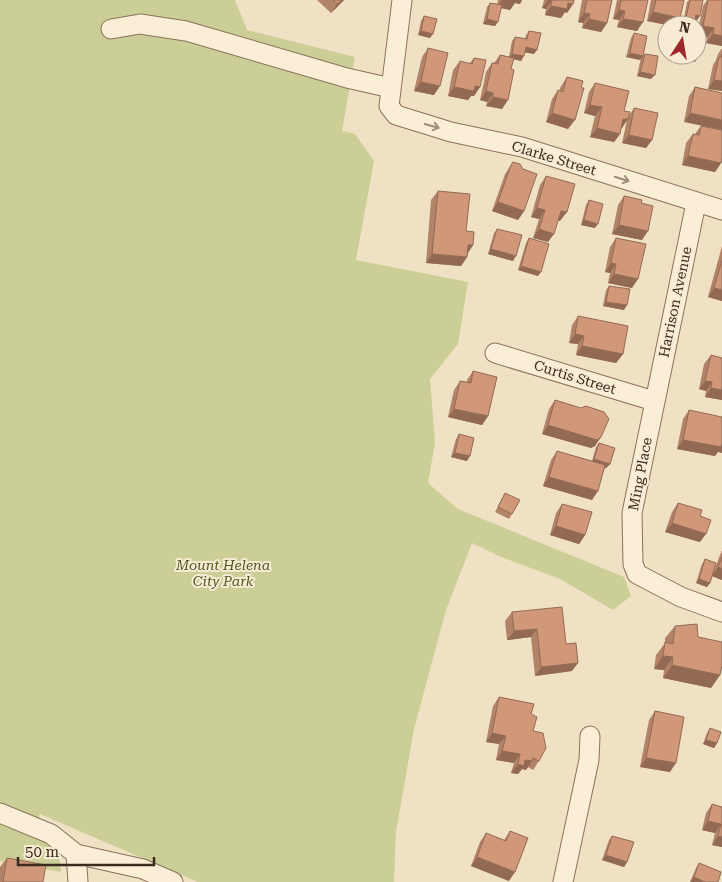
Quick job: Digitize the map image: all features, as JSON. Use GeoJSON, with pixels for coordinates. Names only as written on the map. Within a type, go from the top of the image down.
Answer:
{"type":"FeatureCollection","features":[{"type":"Feature","properties":{"kind":"street"},"geometry":{"type":"LineString","coordinates":[[111,29],[140,24],[186,31],[348,78],[390,97],[402,0]]}},
{"type":"Feature","properties":{"kind":"street","name":"Clarke Street"},"geometry":{"type":"LineString","coordinates":[[390,97],[396,116],[451,132],[522,147],[722,210]]}},
{"type":"Feature","properties":{"kind":"street","name":"Harrison Avenue"},"geometry":{"type":"LineString","coordinates":[[654,401],[696,203]]}},
{"type":"Feature","properties":{"kind":"street","name":"Curtis Street"},"geometry":{"type":"LineString","coordinates":[[495,354],[654,401]]}},
{"type":"Feature","properties":{"kind":"street","name":"Ming Place"},"geometry":{"type":"LineString","coordinates":[[654,401],[632,512],[633,564],[637,574],[649,581],[681,597],[722,612]]}},
{"type":"Feature","properties":{"kind":"street"},"geometry":{"type":"LineString","coordinates":[[563,882],[589,760],[590,736]]}},
{"type":"Feature","properties":{"kind":"street"},"geometry":{"type":"LineString","coordinates":[[0,813],[52,834],[76,854],[143,869],[173,882]]}},
{"type":"Feature","properties":{"kind":"street"},"geometry":{"type":"LineString","coordinates":[[76,854],[78,882]]}},
{"type":"Feature","properties":{"kind":"green space","name":"Mount Helena City Park"},"geometry":{"type":"Polygon","coordinates":[[[0,0],[235,0],[247,30],[355,57],[342,131],[355,134],[374,161],[356,260],[468,282],[458,344],[430,379],[435,443],[428,483],[458,509],[624,577],[631,596],[613,610],[560,579],[501,557],[472,543],[446,610],[414,729],[396,832],[394,882],[198,882],[40,814],[37,829],[57,853],[61,872],[0,861],[0,0]]]}},
{"type":"Feature","properties":{"kind":"building"},"geometry":{"type":"Polygon","coordinates":[[[333,0],[342,0],[337,4],[333,0]]]}},
{"type":"Feature","properties":{"kind":"building"},"geometry":{"type":"Polygon","coordinates":[[[552,0],[574,0],[573,4],[568,3],[567,9],[551,6],[552,0]]]}},
{"type":"Feature","properties":{"kind":"building"},"geometry":{"type":"Polygon","coordinates":[[[587,0],[612,0],[607,23],[589,19],[590,14],[584,13],[587,0]]]}},
{"type":"Feature","properties":{"kind":"building"},"geometry":{"type":"Polygon","coordinates":[[[621,0],[648,0],[643,22],[623,19],[625,11],[619,10],[621,0]]]}},
{"type":"Feature","properties":{"kind":"building"},"geometry":{"type":"Polygon","coordinates":[[[656,0],[684,0],[681,15],[666,15],[653,12],[656,0]]]}},
{"type":"Feature","properties":{"kind":"building"},"geometry":{"type":"Polygon","coordinates":[[[690,0],[703,0],[700,15],[687,15],[690,0]]]}},
{"type":"Feature","properties":{"kind":"building"},"geometry":{"type":"Polygon","coordinates":[[[708,0],[722,0],[722,36],[713,34],[714,28],[707,27],[707,15],[705,15],[708,0]]]}},
{"type":"Feature","properties":{"kind":"building"},"geometry":{"type":"Polygon","coordinates":[[[490,3],[502,5],[498,22],[487,19],[490,3]]]}},
{"type":"Feature","properties":{"kind":"building"},"geometry":{"type":"Polygon","coordinates":[[[424,16],[437,19],[433,34],[421,31],[424,16]]]}},
{"type":"Feature","properties":{"kind":"building"},"geometry":{"type":"Polygon","coordinates":[[[529,31],[541,33],[537,50],[526,47],[524,56],[512,54],[515,37],[527,39],[529,31]]]}},
{"type":"Feature","properties":{"kind":"building"},"geometry":{"type":"Polygon","coordinates":[[[634,33],[647,36],[643,56],[630,53],[634,33]]]}},
{"type":"Feature","properties":{"kind":"building"},"geometry":{"type":"Polygon","coordinates":[[[428,48],[448,53],[440,86],[421,82],[428,48]]]}},
{"type":"Feature","properties":{"kind":"building"},"geometry":{"type":"Polygon","coordinates":[[[645,54],[657,56],[655,75],[640,72],[645,54]]]}},
{"type":"Feature","properties":{"kind":"building"},"geometry":{"type":"Polygon","coordinates":[[[722,54],[722,81],[714,80],[719,57],[722,54]]]}},
{"type":"Feature","properties":{"kind":"building"},"geometry":{"type":"Polygon","coordinates":[[[500,55],[514,58],[511,69],[514,70],[508,100],[493,97],[493,93],[486,91],[492,63],[498,64],[500,55]]]}},
{"type":"Feature","properties":{"kind":"building"},"geometry":{"type":"Polygon","coordinates":[[[474,58],[486,60],[480,87],[475,86],[474,91],[454,87],[460,61],[472,64],[474,58]]]}},
{"type":"Feature","properties":{"kind":"building"},"geometry":{"type":"Polygon","coordinates":[[[567,77],[583,81],[581,88],[584,88],[575,120],[552,113],[558,90],[563,92],[567,77]]]}},
{"type":"Feature","properties":{"kind":"building"},"geometry":{"type":"Polygon","coordinates":[[[595,83],[629,91],[624,111],[630,112],[628,119],[623,119],[620,134],[597,128],[602,107],[590,105],[595,83]]]}},
{"type":"Feature","properties":{"kind":"building"},"geometry":{"type":"Polygon","coordinates":[[[695,87],[722,93],[722,120],[690,113],[695,87]]]}},
{"type":"Feature","properties":{"kind":"building"},"geometry":{"type":"Polygon","coordinates":[[[634,108],[658,113],[652,140],[629,135],[634,108]]]}},
{"type":"Feature","properties":{"kind":"building"},"geometry":{"type":"Polygon","coordinates":[[[701,126],[722,130],[721,163],[688,156],[693,134],[699,135],[701,126]]]}},
{"type":"Feature","properties":{"kind":"building"},"geometry":{"type":"Polygon","coordinates":[[[513,162],[520,164],[523,169],[537,174],[524,211],[498,202],[513,162]]]}},
{"type":"Feature","properties":{"kind":"building"},"geometry":{"type":"Polygon","coordinates":[[[546,176],[575,184],[567,212],[561,211],[554,234],[539,229],[545,210],[537,208],[546,176]]]}},
{"type":"Feature","properties":{"kind":"building"},"geometry":{"type":"Polygon","coordinates":[[[438,191],[470,194],[466,231],[474,232],[473,245],[468,245],[467,257],[432,254],[438,191]]]}},
{"type":"Feature","properties":{"kind":"building"},"geometry":{"type":"Polygon","coordinates":[[[624,196],[642,200],[641,203],[653,206],[648,231],[619,225],[624,196]]]}},
{"type":"Feature","properties":{"kind":"building"},"geometry":{"type":"Polygon","coordinates":[[[589,200],[603,204],[598,224],[584,220],[589,200]]]}},
{"type":"Feature","properties":{"kind":"building"},"geometry":{"type":"Polygon","coordinates":[[[497,229],[522,235],[516,256],[491,249],[497,229]]]}},
{"type":"Feature","properties":{"kind":"building"},"geometry":{"type":"Polygon","coordinates":[[[529,238],[549,244],[541,272],[521,266],[529,238]]]}},
{"type":"Feature","properties":{"kind":"building"},"geometry":{"type":"Polygon","coordinates":[[[616,238],[646,244],[638,279],[614,274],[616,264],[611,263],[616,238]]]}},
{"type":"Feature","properties":{"kind":"building"},"geometry":{"type":"Polygon","coordinates":[[[722,260],[722,290],[714,288],[722,260]]]}},
{"type":"Feature","properties":{"kind":"building"},"geometry":{"type":"Polygon","coordinates":[[[609,286],[630,289],[627,305],[606,302],[609,286]]]}},
{"type":"Feature","properties":{"kind":"building"},"geometry":{"type":"Polygon","coordinates":[[[578,316],[628,326],[623,354],[582,346],[584,336],[575,334],[578,316]]]}},
{"type":"Feature","properties":{"kind":"building"},"geometry":{"type":"Polygon","coordinates":[[[711,355],[722,358],[722,390],[711,388],[712,382],[705,381],[711,355]]]}},
{"type":"Feature","properties":{"kind":"building"},"geometry":{"type":"Polygon","coordinates":[[[473,371],[497,377],[488,416],[454,409],[460,381],[471,383],[473,371]]]}},
{"type":"Feature","properties":{"kind":"building"},"geometry":{"type":"Polygon","coordinates":[[[555,400],[581,408],[586,406],[604,412],[609,419],[601,437],[597,440],[548,425],[555,400]]]}},
{"type":"Feature","properties":{"kind":"building"},"geometry":{"type":"Polygon","coordinates":[[[689,410],[722,417],[721,447],[683,440],[689,410]]]}},
{"type":"Feature","properties":{"kind":"building"},"geometry":{"type":"Polygon","coordinates":[[[459,434],[474,438],[470,456],[455,453],[459,434]]]}},
{"type":"Feature","properties":{"kind":"building"},"geometry":{"type":"Polygon","coordinates":[[[599,443],[615,448],[610,464],[594,459],[599,443]]]}},
{"type":"Feature","properties":{"kind":"building"},"geometry":{"type":"Polygon","coordinates":[[[557,451],[605,465],[598,491],[549,477],[557,451]]]}},
{"type":"Feature","properties":{"kind":"building"},"geometry":{"type":"Polygon","coordinates":[[[505,493],[520,500],[512,514],[498,507],[505,493]]]}},
{"type":"Feature","properties":{"kind":"building"},"geometry":{"type":"Polygon","coordinates":[[[678,503],[702,510],[700,516],[711,520],[706,534],[672,523],[678,503]]]}},
{"type":"Feature","properties":{"kind":"building"},"geometry":{"type":"Polygon","coordinates":[[[562,504],[592,512],[585,535],[556,526],[562,504]]]}},
{"type":"Feature","properties":{"kind":"building"},"geometry":{"type":"Polygon","coordinates":[[[722,557],[722,569],[718,567],[722,557]]]}},
{"type":"Feature","properties":{"kind":"building"},"geometry":{"type":"Polygon","coordinates":[[[705,559],[716,563],[710,583],[699,579],[705,559]]]}},
{"type":"Feature","properties":{"kind":"building"},"geometry":{"type":"Polygon","coordinates":[[[562,607],[566,644],[576,643],[578,663],[541,667],[537,629],[514,631],[512,612],[562,607]]]}},
{"type":"Feature","properties":{"kind":"building"},"geometry":{"type":"Polygon","coordinates":[[[697,624],[698,637],[722,642],[720,675],[672,665],[673,657],[663,656],[665,642],[673,644],[675,626],[697,624]]]}},
{"type":"Feature","properties":{"kind":"building"},"geometry":{"type":"Polygon","coordinates":[[[499,697],[534,704],[531,714],[537,717],[533,731],[543,733],[546,748],[539,761],[533,758],[532,761],[525,760],[524,766],[518,764],[520,754],[502,751],[506,736],[492,733],[499,697]]]}},
{"type":"Feature","properties":{"kind":"building"},"geometry":{"type":"Polygon","coordinates":[[[655,711],[684,717],[676,763],[646,758],[655,711]]]}},
{"type":"Feature","properties":{"kind":"building"},"geometry":{"type":"Polygon","coordinates":[[[710,728],[721,732],[717,743],[706,740],[710,728]]]}},
{"type":"Feature","properties":{"kind":"building"},"geometry":{"type":"Polygon","coordinates":[[[712,804],[722,807],[722,837],[718,836],[721,824],[708,821],[712,804]]]}},
{"type":"Feature","properties":{"kind":"building"},"geometry":{"type":"Polygon","coordinates":[[[510,831],[528,838],[515,872],[477,857],[486,833],[506,841],[510,831]]]}},
{"type":"Feature","properties":{"kind":"building"},"geometry":{"type":"Polygon","coordinates":[[[612,836],[634,842],[627,862],[606,855],[612,836]]]}},
{"type":"Feature","properties":{"kind":"building"},"geometry":{"type":"Polygon","coordinates":[[[7,858],[46,865],[43,882],[3,882],[7,858]]]}},
{"type":"Feature","properties":{"kind":"building"},"geometry":{"type":"Polygon","coordinates":[[[699,863],[721,872],[718,882],[705,882],[694,877],[699,863]]]}}]}
